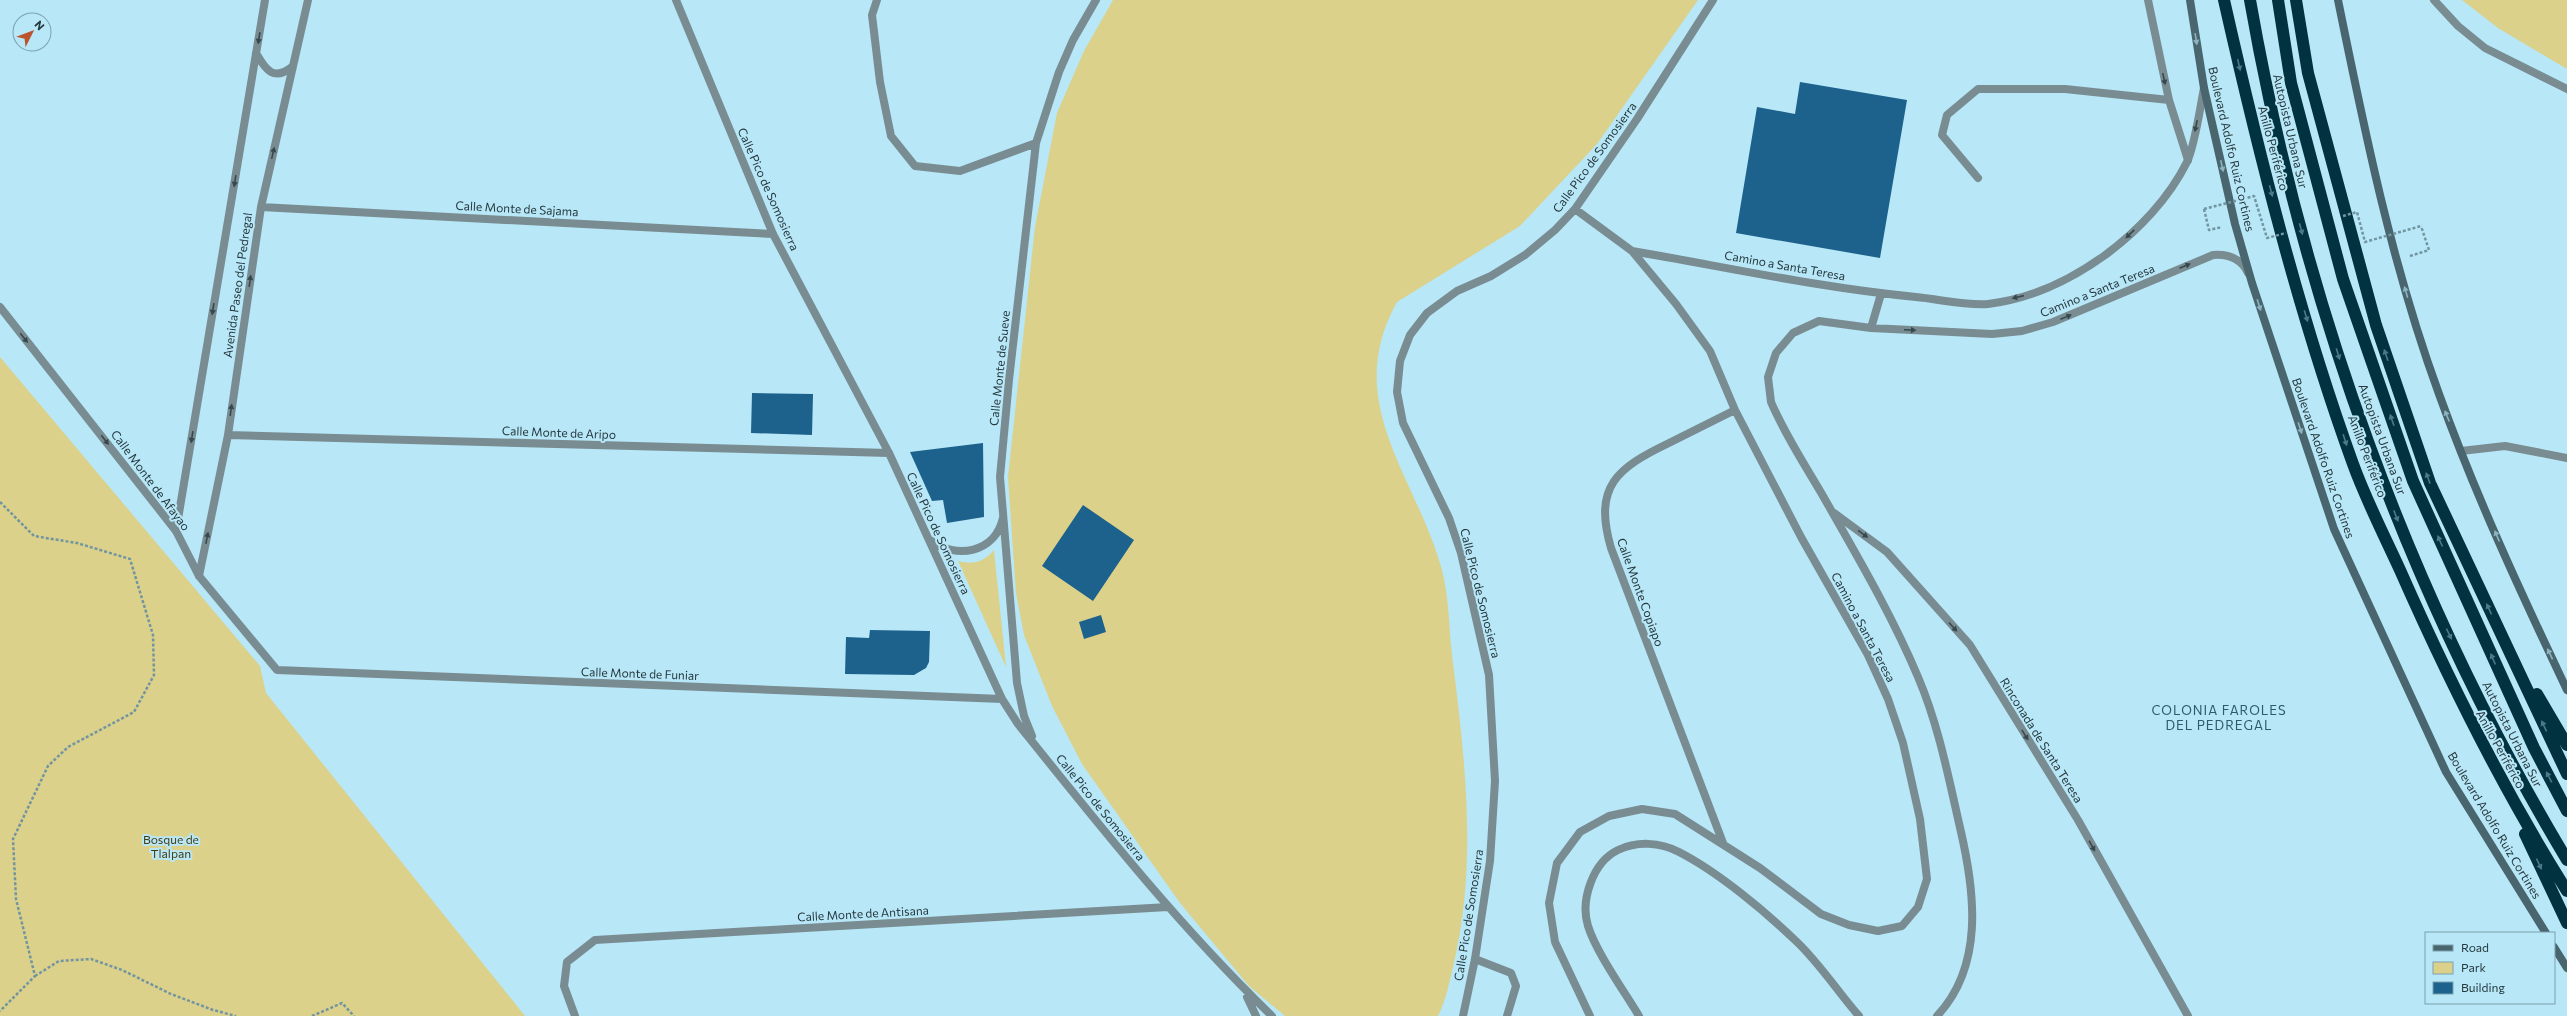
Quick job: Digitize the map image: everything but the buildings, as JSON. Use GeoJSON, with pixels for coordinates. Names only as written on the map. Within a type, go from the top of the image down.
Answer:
{"type":"FeatureCollection","features":[{"type":"Feature","properties":{"kind":"highway","name":"Anillo Periférico"},"geometry":{"type":"LineString","coordinates":[[2224,0],[2247,102],[2306,316],[2354,466],[2443,670],[2486,753],[2567,891]]}},
{"type":"Feature","properties":{"kind":"highway","name":"Autopista Urbana Sur"},"geometry":{"type":"LineString","coordinates":[[2250,0],[2282,158],[2308,256],[2361,426],[2408,546],[2479,701],[2514,768],[2567,860]]}},
{"type":"Feature","properties":{"kind":"highway","name":"Autopista Urbana Sur"},"geometry":{"type":"LineString","coordinates":[[2278,0],[2292,83],[2344,279],[2413,481],[2534,748],[2567,811]]}},
{"type":"Feature","properties":{"kind":"highway"},"geometry":{"type":"LineString","coordinates":[[2296,0],[2308,73],[2376,325],[2430,483],[2567,774]]}},
{"type":"Feature","properties":{"kind":"highway"},"geometry":{"type":"LineString","coordinates":[[2502,637],[2567,744]]}},
{"type":"Feature","properties":{"kind":"highway"},"geometry":{"type":"LineString","coordinates":[[2486,753],[2567,924]]}},
{"type":"Feature","properties":{"kind":"main road","name":"Boulevard Adolfo Ruiz Cortines"},"geometry":{"type":"LineString","coordinates":[[2190,0],[2204,88],[2235,224],[2252,283],[2334,529],[2446,772],[2545,932]]}},
{"type":"Feature","properties":{"kind":"main road"},"geometry":{"type":"LineString","coordinates":[[2338,0],[2363,122],[2397,260],[2429,366],[2461,452],[2567,690]]}},
{"type":"Feature","properties":{"kind":"main road"},"geometry":{"type":"LineString","coordinates":[[2555,948],[2567,968]]}},
{"type":"Feature","properties":{"kind":"street","name":"Avenida Paseo del Pedregal"},"geometry":{"type":"LineString","coordinates":[[176,531],[265,0]]}},
{"type":"Feature","properties":{"kind":"street","name":"Avenida Paseo del Pedregal"},"geometry":{"type":"LineString","coordinates":[[199,576],[228,435],[260,207],[308,0]]}},
{"type":"Feature","properties":{"kind":"street","name":"Calle Pico de Somosierra"},"geometry":{"type":"LineString","coordinates":[[676,0],[773,234],[889,453],[1002,699],[1037,748],[1168,907],[1242,989],[1272,1016]]}},
{"type":"Feature","properties":{"kind":"street"},"geometry":{"type":"LineString","coordinates":[[877,0],[872,15],[880,82],[891,136],[915,166],[960,171],[1036,143]]}},
{"type":"Feature","properties":{"kind":"street","name":"Calle Monte de Sueve"},"geometry":{"type":"LineString","coordinates":[[1037,748],[1024,716],[1017,683],[1000,477],[1036,143],[1058,72],[1073,40],[1096,0]]}},
{"type":"Feature","properties":{"kind":"street","name":"Calle Pico de Somosierra"},"geometry":{"type":"LineString","coordinates":[[1463,1016],[1475,958],[1490,861],[1495,781],[1489,675],[1461,553],[1449,518],[1404,422],[1397,392],[1400,361],[1410,335],[1427,313],[1457,291],[1491,276],[1525,255],[1555,230],[1574,209],[1637,119],[1713,0]]}},
{"type":"Feature","properties":{"kind":"street"},"geometry":{"type":"LineString","coordinates":[[2148,0],[2169,100],[2188,160]]}},
{"type":"Feature","properties":{"kind":"street"},"geometry":{"type":"LineString","coordinates":[[2434,0],[2458,26],[2485,48],[2567,89]]}},
{"type":"Feature","properties":{"kind":"street"},"geometry":{"type":"LineString","coordinates":[[256,53],[264,66],[274,74],[283,74],[292,67]]}},
{"type":"Feature","properties":{"kind":"street","name":"Camino a Santa Teresa"},"geometry":{"type":"LineString","coordinates":[[1632,251],[1881,294],[1987,304],[2022,297],[2067,280],[2120,243],[2162,203],[2188,160],[2204,88]]}},
{"type":"Feature","properties":{"kind":"street"},"geometry":{"type":"LineString","coordinates":[[1978,178],[1942,135],[1947,115],[1978,89],[2065,90],[2169,100]]}},
{"type":"Feature","properties":{"kind":"street","name":"Calle Monte de Sajama"},"geometry":{"type":"LineString","coordinates":[[260,207],[773,234]]}},
{"type":"Feature","properties":{"kind":"street","name":"Camino a Santa Teresa"},"geometry":{"type":"LineString","coordinates":[[1574,209],[1632,251],[1676,304],[1710,350],[1735,410],[1801,537],[1868,656],[1888,699],[1902,743],[1920,819],[1927,879],[1918,906],[1902,926],[1878,931],[1849,925],[1821,914],[1722,843],[1675,814],[1642,809],[1609,816],[1580,832],[1557,863],[1549,903],[1555,942],[1590,1016]]}},
{"type":"Feature","properties":{"kind":"street","name":"Camino a Santa Teresa"},"geometry":{"type":"LineString","coordinates":[[1937,1016],[1958,988],[1970,950],[1973,908],[1968,865],[1939,736],[1921,684],[1907,652],[1832,511],[1771,402],[1768,389],[1771,364],[1783,342],[1806,326],[1819,321],[1871,328],[1992,334],[2022,331],[2060,319],[2213,255],[2222,254],[2239,261],[2245,267],[2252,283]]}},
{"type":"Feature","properties":{"kind":"street"},"geometry":{"type":"LineString","coordinates":[[1871,328],[1881,294]]}},
{"type":"Feature","properties":{"kind":"street","name":"Calle Monte de Afayao"},"geometry":{"type":"LineString","coordinates":[[0,307],[176,531],[199,576],[277,670]]}},
{"type":"Feature","properties":{"kind":"street","name":"Calle Monte Copiapo"},"geometry":{"type":"LineString","coordinates":[[1722,843],[1611,548],[1608,536],[1606,508],[1607,494],[1612,484],[1627,465],[1735,410]]}},
{"type":"Feature","properties":{"kind":"street","name":"Calle Monte de Aripo"},"geometry":{"type":"LineString","coordinates":[[228,435],[889,453]]}},
{"type":"Feature","properties":{"kind":"street"},"geometry":{"type":"LineString","coordinates":[[2461,452],[2505,446],[2567,458]]}},
{"type":"Feature","properties":{"kind":"street","name":"Rinconada de Santa Teresa"},"geometry":{"type":"LineString","coordinates":[[1832,511],[1887,552],[1970,646],[2078,820],[2188,1016]]}},
{"type":"Feature","properties":{"kind":"street"},"geometry":{"type":"LineString","coordinates":[[929,540],[945,550],[960,552],[974,550],[991,540],[1002,524],[1004,514]]}},
{"type":"Feature","properties":{"kind":"street","name":"Calle Monte de Funiar"},"geometry":{"type":"LineString","coordinates":[[277,670],[1002,699]]}},
{"type":"Feature","properties":{"kind":"street"},"geometry":{"type":"LineString","coordinates":[[1638,1016],[1588,926],[1586,910],[1590,883],[1604,860],[1625,846],[1650,843],[1677,851],[1699,863],[1755,906],[1797,942],[1859,1016]]}},
{"type":"Feature","properties":{"kind":"street","name":"Calle Monte de Antisana"},"geometry":{"type":"LineString","coordinates":[[575,1016],[564,986],[567,962],[595,940],[1168,907]]}},
{"type":"Feature","properties":{"kind":"street"},"geometry":{"type":"LineString","coordinates":[[1475,958],[1511,973],[1516,986],[1507,1016]]}},
{"type":"Feature","properties":{"kind":"street"},"geometry":{"type":"LineString","coordinates":[[1242,989],[1256,1016]]}},
{"type":"Feature","properties":{"kind":"path"},"geometry":{"type":"LineString","coordinates":[[2204,208],[2209,230]]}},
{"type":"Feature","properties":{"kind":"path"},"geometry":{"type":"LineString","coordinates":[[2397,260],[2429,250],[2421,226]]}},
{"type":"Feature","properties":{"kind":"path"},"geometry":{"type":"LineString","coordinates":[[0,502],[34,536],[77,544],[130,559],[154,634],[154,675],[134,712],[68,747],[48,766],[13,839],[16,898],[35,976]]}},
{"type":"Feature","properties":{"kind":"path"},"geometry":{"type":"LineString","coordinates":[[0,1011],[35,976],[59,961],[91,959],[122,970],[171,994],[213,1010],[236,1016]]}},
{"type":"Feature","properties":{"kind":"path"},"geometry":{"type":"LineString","coordinates":[[312,1016],[342,1003],[354,1016]]}},
{"type":"Feature","properties":{"kind":"green space"},"geometry":{"type":"Polygon","coordinates":[[[1113,0],[1698,0],[1597,144],[1520,226],[1397,302],[1382,339],[1377,373],[1380,406],[1389,438],[1430,535],[1444,580],[1465,772],[1467,851],[1461,929],[1449,986],[1438,1016],[1285,1016],[1249,986],[1180,903],[1082,764],[1052,706],[1024,635],[1016,593],[1008,477],[1035,227],[1057,113],[1084,51],[1113,0]]]}},
{"type":"Feature","properties":{"kind":"green space"},"geometry":{"type":"Polygon","coordinates":[[[2462,0],[2567,0],[2567,69],[2498,28],[2462,0]]]}},
{"type":"Feature","properties":{"kind":"green space","name":"Bosque de Tlalpan"},"geometry":{"type":"Polygon","coordinates":[[[0,357],[260,666],[266,693],[525,1016],[0,1016],[0,357]]]}},
{"type":"Feature","properties":{"kind":"green space"},"geometry":{"type":"Polygon","coordinates":[[[994,550],[1006,667],[958,561],[969,563],[978,562],[994,550]]]}},
{"type":"Feature","properties":{"kind":"district","name":"COLONIA FAROLES DEL PEDREGAL"},"geometry":{"type":"Point","coordinates":[2219,718]}}]}
